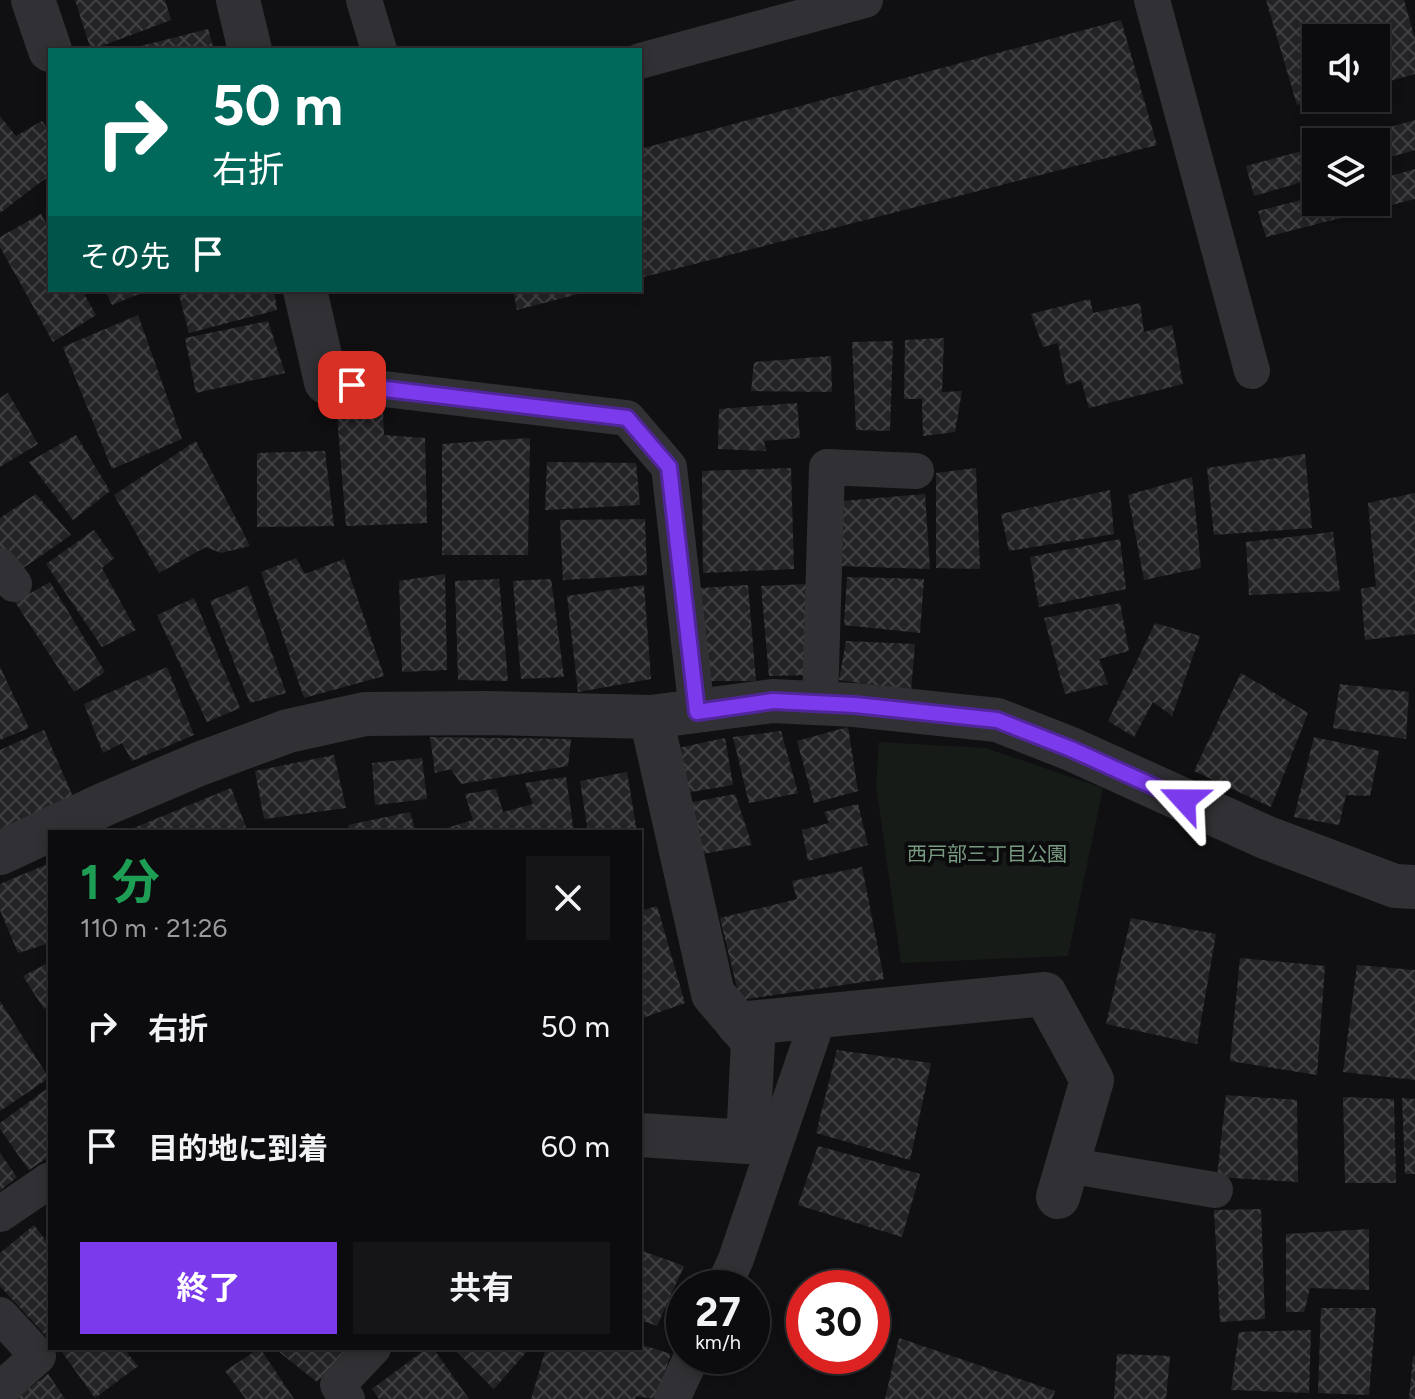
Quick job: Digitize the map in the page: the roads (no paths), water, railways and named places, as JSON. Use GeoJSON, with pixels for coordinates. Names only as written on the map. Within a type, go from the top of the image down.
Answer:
{"type":"FeatureCollection","features":[{"type":"Feature","properties":{"kind":"street"},"geometry":{"type":"LineString","coordinates":[[33,0],[49,48]]}},
{"type":"Feature","properties":{"kind":"street"},"geometry":{"type":"LineString","coordinates":[[238,0],[250,48]]}},
{"type":"Feature","properties":{"kind":"street"},"geometry":{"type":"LineString","coordinates":[[305,292],[326,382]]}},
{"type":"Feature","properties":{"kind":"street"},"geometry":{"type":"LineString","coordinates":[[49,830],[199,764],[288,731],[365,714],[651,717],[773,701],[855,705],[997,720],[1071,749],[1265,837],[1395,886],[1415,887]]}},
{"type":"Feature","properties":{"kind":"street"},"geometry":{"type":"LineString","coordinates":[[642,1135],[748,1142],[753,1041],[713,994],[651,717]]}},
{"type":"Feature","properties":{"kind":"street"},"geometry":{"type":"LineString","coordinates":[[0,853],[48,831]]}},
{"type":"Feature","properties":{"kind":"street"},"geometry":{"type":"LineString","coordinates":[[738,1024],[1045,994],[1092,1080],[1063,1181]]}},
{"type":"Feature","properties":{"kind":"lane"},"geometry":{"type":"LineString","coordinates":[[364,0],[378,48]]}},
{"type":"Feature","properties":{"kind":"lane"},"geometry":{"type":"LineString","coordinates":[[642,60],[865,0]]}},
{"type":"Feature","properties":{"kind":"lane"},"geometry":{"type":"LineString","coordinates":[[1152,0],[1252,371]]}},
{"type":"Feature","properties":{"kind":"lane"},"geometry":{"type":"LineString","coordinates":[[326,382],[627,418],[669,467],[697,712]]}},
{"type":"Feature","properties":{"kind":"lane"},"geometry":{"type":"LineString","coordinates":[[820,704],[827,467],[916,471]]}},
{"type":"Feature","properties":{"kind":"lane"},"geometry":{"type":"LineString","coordinates":[[731,1270],[819,1016]]}},
{"type":"Feature","properties":{"kind":"lane"},"geometry":{"type":"LineString","coordinates":[[0,1214],[48,1181]]}},
{"type":"Feature","properties":{"kind":"lane"},"geometry":{"type":"LineString","coordinates":[[1063,1181],[1215,1190]]}},
{"type":"Feature","properties":{"kind":"lane"},"geometry":{"type":"LineString","coordinates":[[0,1315],[38,1356],[0,1390]]}},
{"type":"Feature","properties":{"kind":"lane"},"geometry":{"type":"LineString","coordinates":[[347,1399],[338,1385],[371,1350]]}},
{"type":"Feature","properties":{"kind":"lane"},"geometry":{"type":"LineString","coordinates":[[672,1399],[684,1374]]}},
{"type":"Feature","properties":{"kind":"park label","name":"西戸部三丁目公園"},"geometry":{"type":"Point","coordinates":[987,854]}}]}
